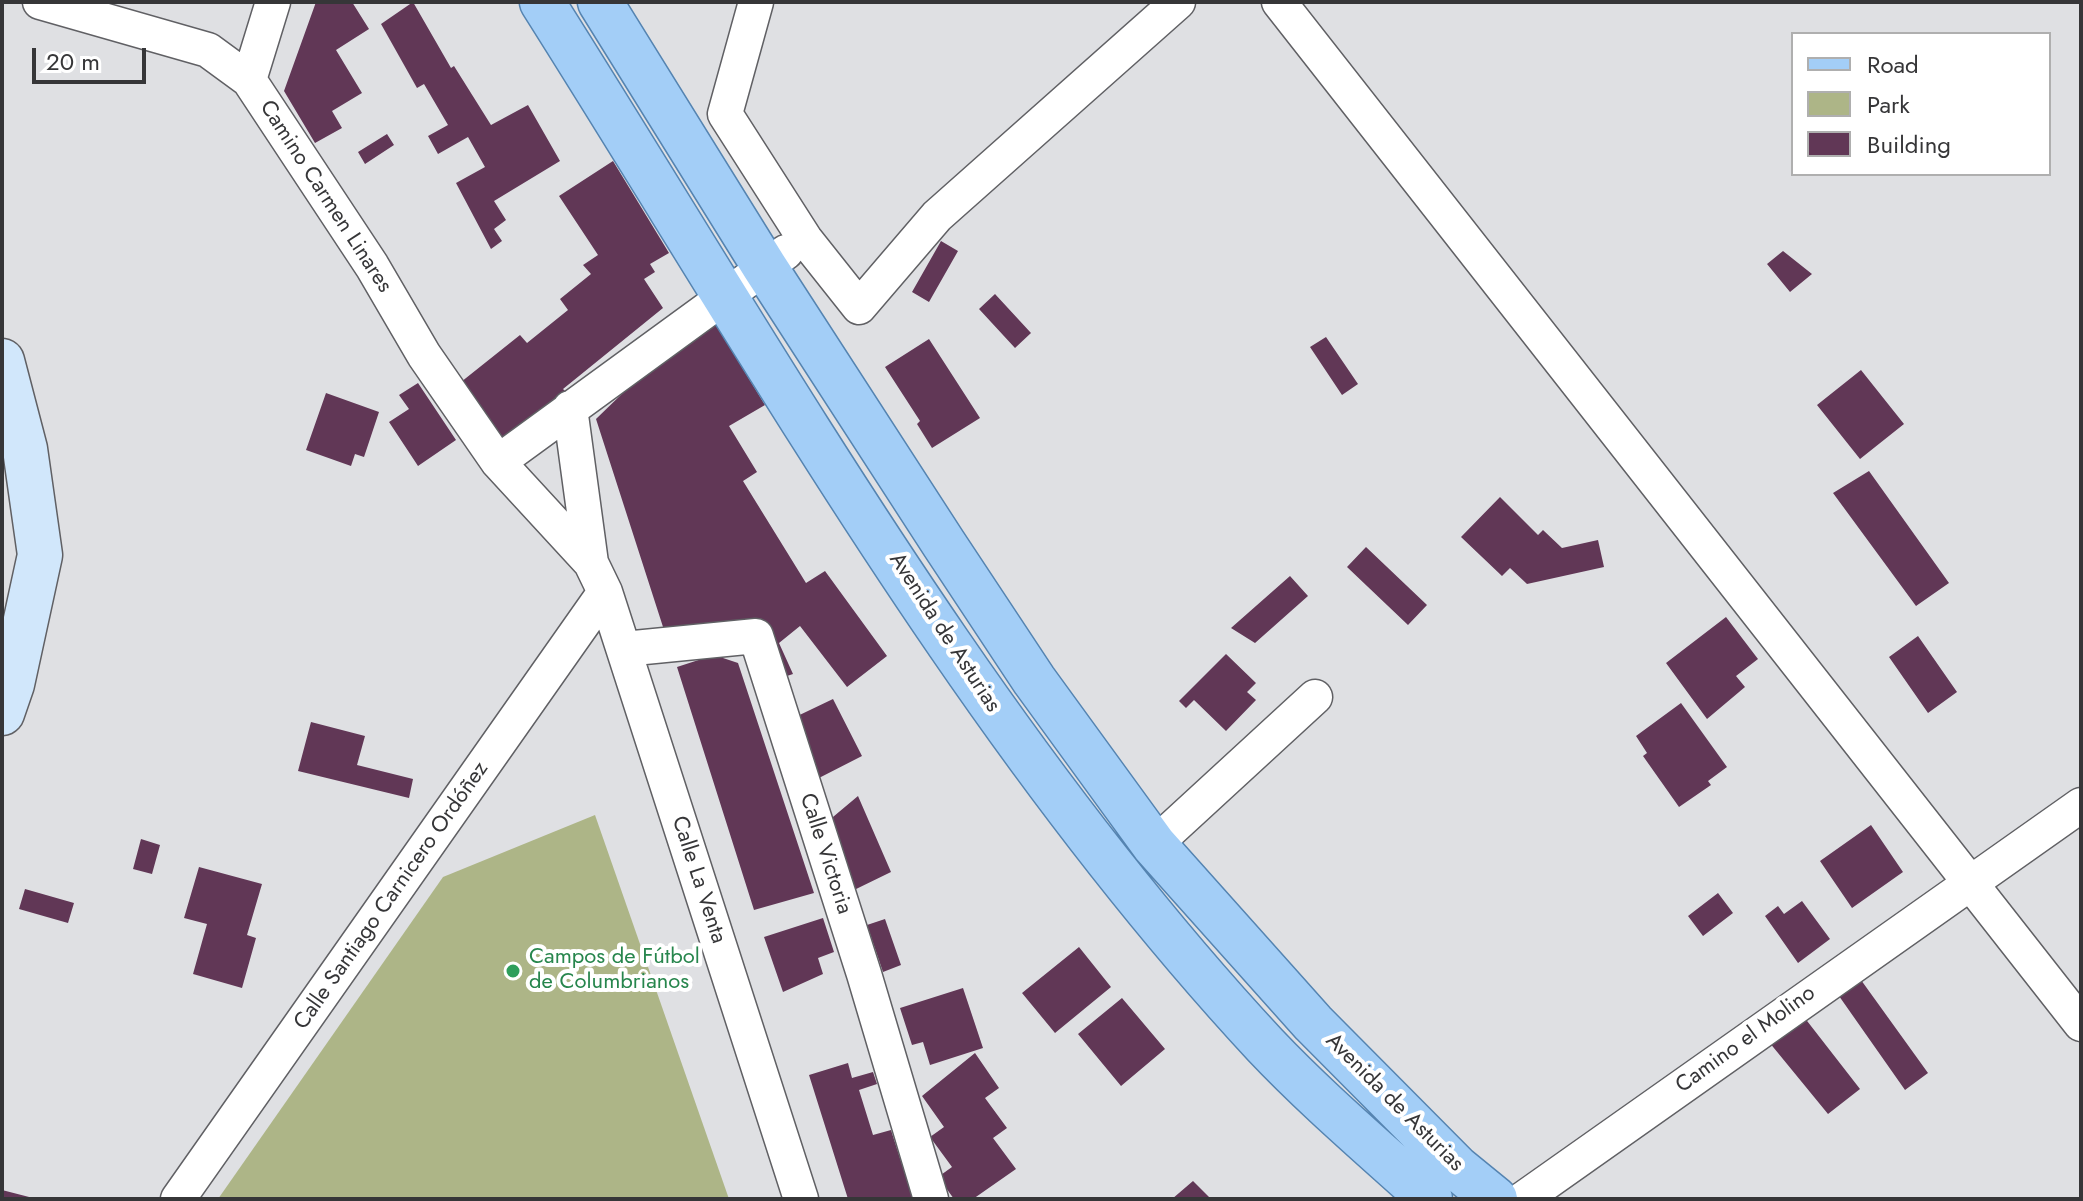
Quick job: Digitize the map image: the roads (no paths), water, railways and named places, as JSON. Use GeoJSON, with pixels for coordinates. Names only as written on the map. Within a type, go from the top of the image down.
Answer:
{"type":"FeatureCollection","features":[{"type":"Feature","properties":{"kind":"main road","name":"Avenida de Asturias"},"geometry":{"type":"LineString","coordinates":[[542,2],[725,295],[983,695],[1114,869],[1268,1047],[1430,1199]]}},
{"type":"Feature","properties":{"kind":"main road","name":"Avenida de Asturias"},"geometry":{"type":"LineString","coordinates":[[600,2],[760,260],[1034,680],[1154,845],[1313,1023],[1457,1168],[1495,1199]]}},
{"type":"Feature","properties":{"kind":"main road"},"geometry":{"type":"LineString","coordinates":[[2,361],[25,449],[40,555],[12,684],[2,713]]}},
{"type":"Feature","properties":{"kind":"street","name":"Camino Carmen Linares"},"geometry":{"type":"LineString","coordinates":[[40,2],[208,50],[249,80],[372,266],[424,355],[498,462]]}},
{"type":"Feature","properties":{"kind":"street"},"geometry":{"type":"LineString","coordinates":[[249,80],[273,2]]}},
{"type":"Feature","properties":{"kind":"street"},"geometry":{"type":"LineString","coordinates":[[756,2],[725,114],[805,239],[859,307],[937,216],[1178,2]]}},
{"type":"Feature","properties":{"kind":"street"},"geometry":{"type":"LineString","coordinates":[[1279,2],[2081,1024]]}},
{"type":"Feature","properties":{"kind":"street"},"geometry":{"type":"LineString","coordinates":[[498,462],[725,295],[760,260],[805,239]]}},
{"type":"Feature","properties":{"kind":"street","name":"Calle La Venta"},"geometry":{"type":"LineString","coordinates":[[570,408],[598,578],[624,649],[801,1199]]}},
{"type":"Feature","properties":{"kind":"street","name":"Calle La Venta"},"geometry":{"type":"LineString","coordinates":[[498,462],[598,578]]}},
{"type":"Feature","properties":{"kind":"street","name":"Calle Santiago Carnicero Ordóñez"},"geometry":{"type":"LineString","coordinates":[[178,1199],[598,578]]}},
{"type":"Feature","properties":{"kind":"street","name":"Calle Victoria"},"geometry":{"type":"LineString","coordinates":[[624,649],[756,636],[931,1199]]}},
{"type":"Feature","properties":{"kind":"street"},"geometry":{"type":"LineString","coordinates":[[1154,845],[1315,697]]}},
{"type":"Feature","properties":{"kind":"street","name":"Camino el Molino"},"geometry":{"type":"LineString","coordinates":[[1523,1199],[2081,805]]}},
{"type":"Feature","properties":{"kind":"place","name":"Campos de Fútbol de Columbrianos"},"geometry":{"type":"Point","coordinates":[513,971]}}]}
